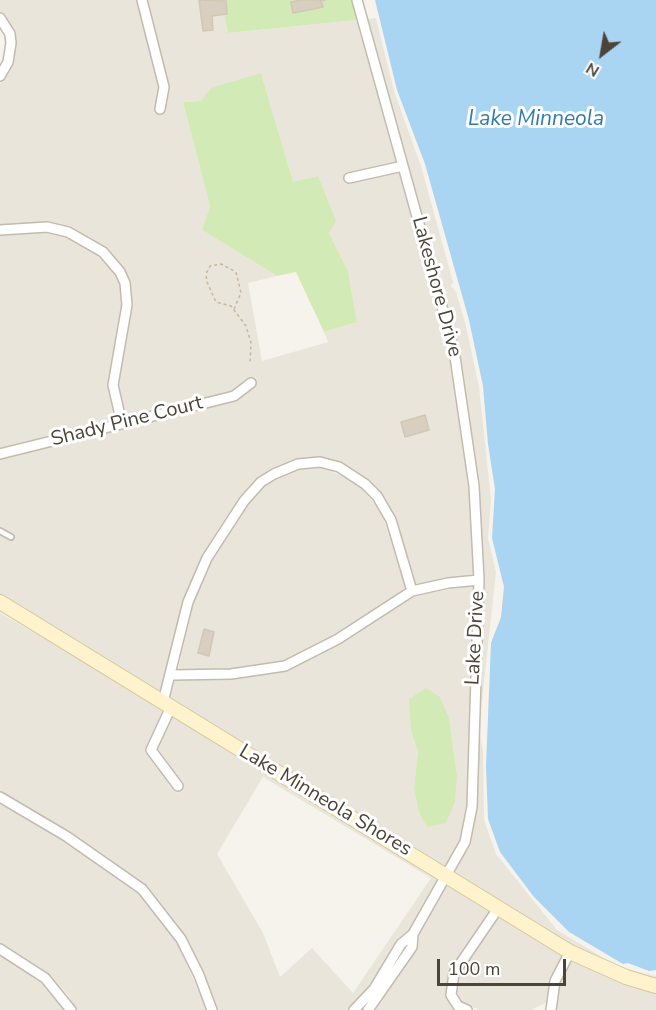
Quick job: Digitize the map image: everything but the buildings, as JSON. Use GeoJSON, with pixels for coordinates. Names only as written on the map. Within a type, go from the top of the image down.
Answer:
{"type":"FeatureCollection","features":[{"type":"Feature","properties":{"kind":"main road","name":"Lake Minneola Shores"},"geometry":{"type":"LineString","coordinates":[[0,602],[570,952],[626,977],[656,986]]}},
{"type":"Feature","properties":{"kind":"street"},"geometry":{"type":"LineString","coordinates":[[142,0],[164,87],[160,109]]}},
{"type":"Feature","properties":{"kind":"street","name":"Lakeshore Drive"},"geometry":{"type":"LineString","coordinates":[[357,0],[452,339],[474,486],[479,580]]}},
{"type":"Feature","properties":{"kind":"street"},"geometry":{"type":"LineString","coordinates":[[0,18],[10,34],[11,43],[8,62],[0,76]]}},
{"type":"Feature","properties":{"kind":"street"},"geometry":{"type":"LineString","coordinates":[[350,178],[403,166]]}},
{"type":"Feature","properties":{"kind":"street"},"geometry":{"type":"LineString","coordinates":[[0,230],[47,227],[68,232],[103,252],[120,272],[125,283],[127,305],[113,385],[122,423]]}},
{"type":"Feature","properties":{"kind":"street","name":"Shady Pine Court"},"geometry":{"type":"LineString","coordinates":[[0,454],[234,396],[251,383]]}},
{"type":"Feature","properties":{"kind":"street"},"geometry":{"type":"LineString","coordinates":[[178,786],[151,750],[167,704],[188,602],[207,558],[228,522],[261,482],[298,464],[320,462],[339,467],[364,484],[377,496],[391,520],[412,591]]}},
{"type":"Feature","properties":{"kind":"street","name":"Lake Drive"},"geometry":{"type":"LineString","coordinates":[[172,675],[231,674],[285,666],[338,639],[412,591],[447,583],[479,580],[472,807],[465,842],[448,876],[413,934]]}},
{"type":"Feature","properties":{"kind":"street"},"geometry":{"type":"LineString","coordinates":[[0,798],[66,836],[142,889],[181,939],[199,975],[212,1010]]}},
{"type":"Feature","properties":{"kind":"street"},"geometry":{"type":"LineString","coordinates":[[467,1010],[458,1006],[451,994],[454,973],[499,907]]}},
{"type":"Feature","properties":{"kind":"street"},"geometry":{"type":"LineString","coordinates":[[354,1010],[374,989],[401,944],[413,934]]}},
{"type":"Feature","properties":{"kind":"street"},"geometry":{"type":"LineString","coordinates":[[368,1010],[408,954],[413,934]]}},
{"type":"Feature","properties":{"kind":"street"},"geometry":{"type":"LineString","coordinates":[[0,949],[50,983],[71,1010]]}},
{"type":"Feature","properties":{"kind":"street"},"geometry":{"type":"LineString","coordinates":[[548,1008],[555,981],[570,952]]}},
{"type":"Feature","properties":{"kind":"lane"},"geometry":{"type":"LineString","coordinates":[[0,531],[11,537]]}},
{"type":"Feature","properties":{"kind":"path"},"geometry":{"type":"LineString","coordinates":[[234,309],[241,292],[236,272],[221,264],[210,266],[206,274],[207,282],[216,302],[234,309],[243,318],[250,334],[250,363]]}},
{"type":"Feature","properties":{"kind":"shaded area"},"geometry":{"type":"Polygon","coordinates":[[[0,0],[138,0],[160,88],[154,113],[162,115],[169,85],[147,0],[222,0],[229,33],[357,20],[397,163],[345,175],[345,184],[399,172],[450,351],[470,487],[474,575],[415,585],[395,518],[380,492],[367,479],[341,462],[310,457],[273,469],[258,479],[225,519],[203,555],[189,586],[161,695],[0,597],[0,459],[234,401],[257,384],[252,377],[232,392],[126,418],[118,384],[132,304],[129,282],[124,269],[106,249],[70,227],[47,222],[0,226],[0,84],[12,63],[16,42],[9,22],[0,12],[0,0]],[[261,73],[201,101],[183,102],[210,206],[202,230],[277,276],[248,283],[262,361],[328,342],[324,332],[357,322],[348,271],[329,233],[318,176],[293,183],[261,73]]]}},
{"type":"Feature","properties":{"kind":"shaded area"},"geometry":{"type":"Polygon","coordinates":[[[376,18],[394,91],[421,166],[453,282],[451,286],[456,292],[465,322],[479,387],[491,499],[488,538],[496,572],[479,728],[483,751],[484,820],[496,854],[557,930],[620,968],[656,976],[656,981],[628,972],[573,948],[454,874],[469,843],[476,807],[484,584],[479,485],[459,348],[367,19],[376,18]]]}},
{"type":"Feature","properties":{"kind":"shaded area"},"geometry":{"type":"Polygon","coordinates":[[[46,232],[66,236],[100,257],[116,275],[120,285],[122,305],[109,385],[116,420],[0,449],[0,235],[46,232]]]}},
{"type":"Feature","properties":{"kind":"shaded area"},"geometry":{"type":"Polygon","coordinates":[[[319,467],[348,478],[361,488],[381,511],[407,589],[337,635],[285,661],[231,669],[178,670],[197,589],[232,525],[263,486],[299,469],[319,467]]]}},
{"type":"Feature","properties":{"kind":"shaded area"},"geometry":{"type":"Polygon","coordinates":[[[474,585],[467,807],[461,841],[447,869],[169,700],[175,679],[231,679],[287,671],[340,643],[413,596],[474,585]],[[440,697],[411,731],[418,752],[414,787],[457,775],[449,717],[440,697]]]}},
{"type":"Feature","properties":{"kind":"shaded area"},"geometry":{"type":"Polygon","coordinates":[[[0,613],[165,709],[145,752],[177,793],[184,786],[156,748],[173,713],[442,878],[411,929],[371,986],[348,1010],[217,1010],[204,973],[185,936],[145,885],[69,831],[0,792],[0,613]],[[263,777],[217,854],[263,933],[280,977],[312,948],[353,993],[431,878],[263,777]]]}},
{"type":"Feature","properties":{"kind":"shaded area"},"geometry":{"type":"Polygon","coordinates":[[[0,803],[64,840],[138,893],[177,942],[207,1010],[77,1010],[68,995],[48,974],[0,944],[0,803]]]}},
{"type":"Feature","properties":{"kind":"shaded area"},"geometry":{"type":"Polygon","coordinates":[[[449,882],[492,909],[451,971],[447,995],[456,1010],[375,1010],[416,949],[419,933],[449,882]]]}},
{"type":"Feature","properties":{"kind":"shaded area"},"geometry":{"type":"Polygon","coordinates":[[[500,914],[564,954],[551,979],[547,1002],[531,1010],[479,1010],[461,1002],[456,993],[458,975],[500,914]]]}},
{"type":"Feature","properties":{"kind":"shaded area"},"geometry":{"type":"Polygon","coordinates":[[[0,955],[42,982],[65,1010],[0,1010],[0,955]]]}},
{"type":"Feature","properties":{"kind":"shaded area"},"geometry":{"type":"Polygon","coordinates":[[[572,958],[656,991],[656,1010],[556,1010],[560,982],[572,958]]]}},
{"type":"Feature","properties":{"kind":"green space"},"geometry":{"type":"Polygon","coordinates":[[[222,0],[352,0],[357,20],[228,33],[222,0]]]}},
{"type":"Feature","properties":{"kind":"green space"},"geometry":{"type":"Polygon","coordinates":[[[261,73],[293,182],[318,176],[336,221],[329,233],[348,271],[357,322],[324,332],[296,272],[277,276],[202,230],[210,206],[183,102],[201,101],[211,88],[261,73]]]}},
{"type":"Feature","properties":{"kind":"green space"},"geometry":{"type":"Polygon","coordinates":[[[426,688],[440,697],[449,717],[457,775],[455,801],[446,823],[427,827],[419,812],[414,787],[418,752],[411,731],[409,699],[426,688]]]}},
{"type":"Feature","properties":{"kind":"water","name":"Lake Minneola"},"geometry":{"type":"Polygon","coordinates":[[[375,0],[656,0],[656,970],[649,971],[628,963],[623,964],[569,932],[534,897],[500,852],[488,819],[486,766],[491,643],[501,617],[504,587],[492,538],[495,489],[483,386],[469,320],[425,164],[397,90],[375,0]]]}}]}
